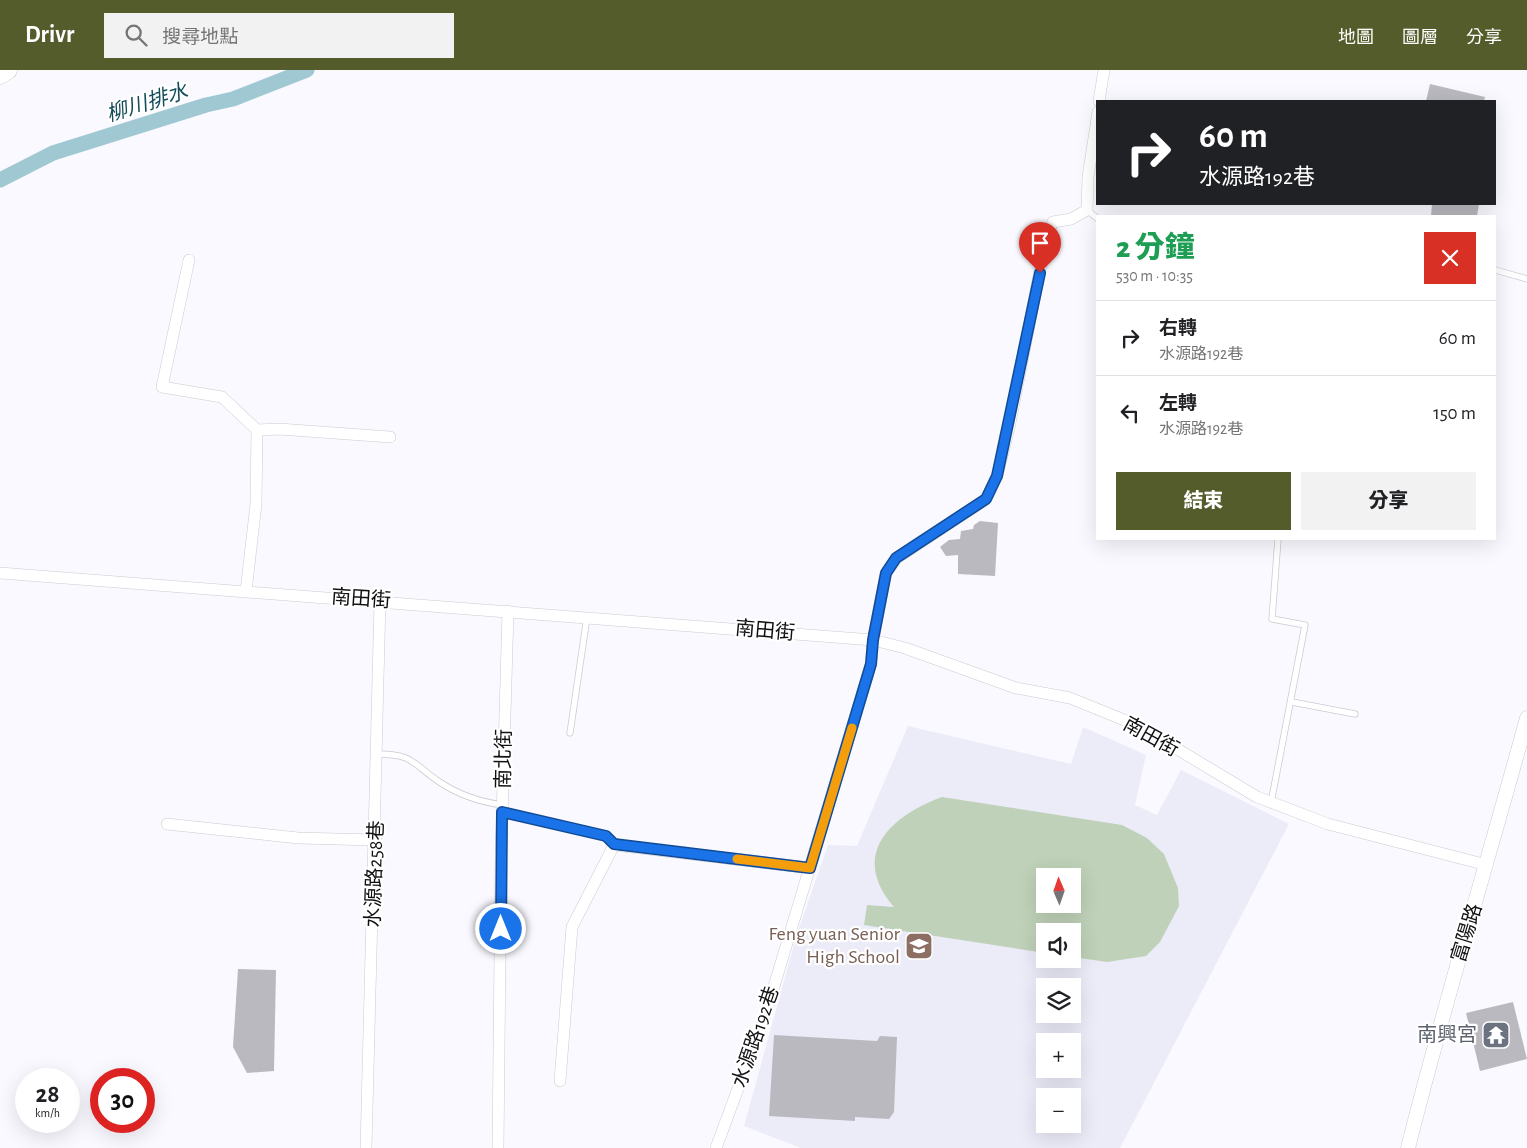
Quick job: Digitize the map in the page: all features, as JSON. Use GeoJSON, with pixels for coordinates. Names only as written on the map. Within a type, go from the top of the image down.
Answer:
{"type":"FeatureCollection","features":[{"type":"Feature","properties":{"kind":"main road"},"geometry":{"type":"LineString","coordinates":[[0,75],[8,70]]}},
{"type":"Feature","properties":{"kind":"street"},"geometry":{"type":"LineString","coordinates":[[1099,100],[1104,70]]}},
{"type":"Feature","properties":{"kind":"street"},"geometry":{"type":"LineString","coordinates":[[1087,210],[1088,177],[1096,125]]}},
{"type":"Feature","properties":{"kind":"street","name":"水源路192巷"},"geometry":{"type":"LineString","coordinates":[[716,1148],[766,1013],[871,664],[873,640],[886,573],[896,558],[986,499],[997,476],[1009,428],[1047,234],[1053,222],[1071,219],[1087,210]]}},
{"type":"Feature","properties":{"kind":"street"},"geometry":{"type":"LineString","coordinates":[[190,260],[162,387],[222,397],[258,430],[279,429],[390,437]]}},
{"type":"Feature","properties":{"kind":"street"},"geometry":{"type":"LineString","coordinates":[[246,591],[256,504],[258,430]]}},
{"type":"Feature","properties":{"kind":"street","name":"南田街"},"geometry":{"type":"LineString","coordinates":[[0,573],[873,640],[905,648],[1016,688],[1070,698],[1139,726],[1257,797],[1328,824],[1487,865]]}},
{"type":"Feature","properties":{"kind":"street","name":"水源路258巷"},"geometry":{"type":"LineString","coordinates":[[366,1148],[376,840],[380,601]]}},
{"type":"Feature","properties":{"kind":"street","name":"南北街"},"geometry":{"type":"LineString","coordinates":[[498,1148],[508,611]]}},
{"type":"Feature","properties":{"kind":"street","name":"富陽路"},"geometry":{"type":"LineString","coordinates":[[1408,1148],[1438,1027],[1487,865],[1527,718]]}},
{"type":"Feature","properties":{"kind":"street"},"geometry":{"type":"LineString","coordinates":[[167,824],[298,838],[376,840]]}},
{"type":"Feature","properties":{"kind":"street"},"geometry":{"type":"LineString","coordinates":[[560,1081],[572,927],[614,844],[810,868]]}},
{"type":"Feature","properties":{"kind":"lane"},"geometry":{"type":"LineString","coordinates":[[1087,210],[1096,218]]}},
{"type":"Feature","properties":{"kind":"lane"},"geometry":{"type":"LineString","coordinates":[[1496,270],[1527,279]]}},
{"type":"Feature","properties":{"kind":"lane"},"geometry":{"type":"LineString","coordinates":[[1271,803],[1292,702],[1305,625],[1272,619],[1278,540]]}},
{"type":"Feature","properties":{"kind":"lane"},"geometry":{"type":"LineString","coordinates":[[570,733],[587,617]]}},
{"type":"Feature","properties":{"kind":"lane"},"geometry":{"type":"LineString","coordinates":[[1292,702],[1355,714]]}},
{"type":"Feature","properties":{"kind":"lane"},"geometry":{"type":"LineString","coordinates":[[378,754],[395,754],[408,758],[439,782],[484,802],[503,809],[606,836],[614,844]]}},
{"type":"Feature","properties":{"kind":"shaded area","name":"Feng yuan Senior High School"},"geometry":{"type":"Polygon","coordinates":[[[908,726],[1071,764],[1083,727],[1146,755],[1135,805],[1157,815],[1181,770],[1289,824],[1120,1148],[801,1148],[744,1126],[797,934],[828,845],[857,846],[908,726]]]}},
{"type":"Feature","properties":{"kind":"green space"},"geometry":{"type":"Polygon","coordinates":[[[942,797],[1122,825],[1147,838],[1164,854],[1178,888],[1179,906],[1160,942],[1146,956],[1107,962],[1081,958],[1081,923],[1036,923],[1036,952],[864,925],[867,905],[894,907],[881,888],[875,871],[876,854],[882,840],[892,826],[906,815],[942,797]]]}},
{"type":"Feature","properties":{"kind":"building"},"geometry":{"type":"Polygon","coordinates":[[[1430,84],[1485,97],[1484,100],[1426,100],[1430,84]]]}},
{"type":"Feature","properties":{"kind":"building"},"geometry":{"type":"Polygon","coordinates":[[[1432,205],[1479,205],[1477,215],[1431,215],[1432,205]]]}},
{"type":"Feature","properties":{"kind":"building"},"geometry":{"type":"Polygon","coordinates":[[[980,521],[998,523],[995,576],[958,574],[958,555],[946,556],[940,547],[949,540],[960,539],[961,531],[973,529],[974,525],[980,521]]]}},
{"type":"Feature","properties":{"kind":"building"},"geometry":{"type":"Polygon","coordinates":[[[238,969],[276,970],[274,1071],[247,1073],[233,1047],[238,969]]]}},
{"type":"Feature","properties":{"kind":"building","name":"南興宮"},"geometry":{"type":"Polygon","coordinates":[[[1513,1002],[1527,1059],[1480,1071],[1466,1013],[1513,1002]]]}},
{"type":"Feature","properties":{"kind":"building"},"geometry":{"type":"Polygon","coordinates":[[[774,1035],[877,1041],[880,1036],[897,1037],[894,1112],[889,1119],[855,1117],[855,1121],[769,1116],[774,1035]]]}},
{"type":"Feature","properties":{"kind":"waterway","name":"柳川排水"},"geometry":{"type":"LineString","coordinates":[[0,180],[53,153],[206,105],[233,99],[307,70]]}},
{"type":"Feature","properties":{"kind":"slow traffic"},"geometry":{"type":"LineString","coordinates":[[737,859],[810,868],[852,728]]}},
{"type":"Feature","properties":{"kind":"place","name":"Feng yuan Senior High School"},"geometry":{"type":"Point","coordinates":[919,946]}},
{"type":"Feature","properties":{"kind":"place","name":"南興宮"},"geometry":{"type":"Point","coordinates":[1496,1035]}},
{"type":"Feature","properties":{"kind":"route"},"geometry":{"type":"LineString","coordinates":[[501,929],[502,812],[606,836],[614,844],[810,868],[871,664],[873,640],[886,573],[896,558],[986,499],[997,476],[1009,428],[1040,273]]}}]}
